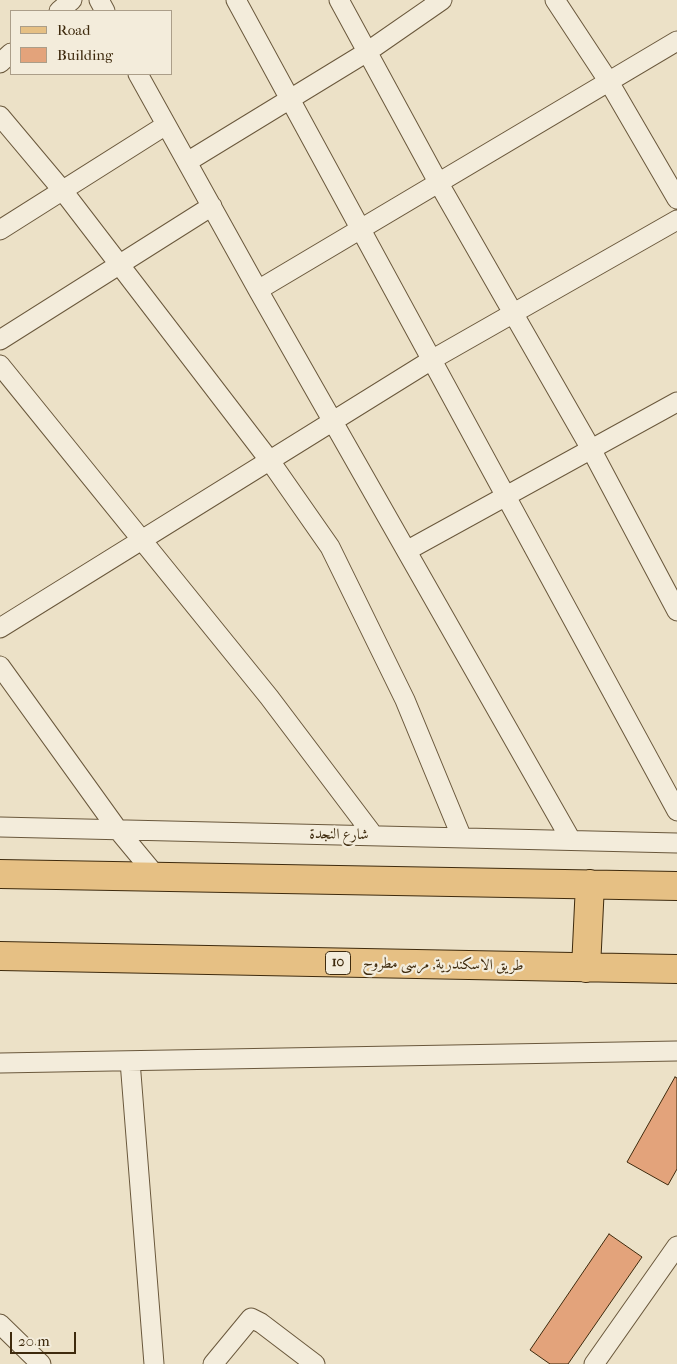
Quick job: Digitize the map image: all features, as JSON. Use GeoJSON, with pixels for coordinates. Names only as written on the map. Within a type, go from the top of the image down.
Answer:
{"type":"FeatureCollection","features":[{"type":"Feature","properties":{"kind":"main road"},"geometry":{"type":"LineString","coordinates":[[0,874],[677,886]]}},
{"type":"Feature","properties":{"kind":"main road"},"geometry":{"type":"LineString","coordinates":[[586,968],[590,884]]}},
{"type":"Feature","properties":{"kind":"main road","name":"طريق الاسكندرية, مرسى مطروح"},"geometry":{"type":"LineString","coordinates":[[0,956],[677,969]]}},
{"type":"Feature","properties":{"kind":"street"},"geometry":{"type":"LineString","coordinates":[[60,10],[72,0]]}},
{"type":"Feature","properties":{"kind":"street"},"geometry":{"type":"LineString","coordinates":[[236,0],[507,495],[677,811]]}},
{"type":"Feature","properties":{"kind":"street"},"geometry":{"type":"LineString","coordinates":[[339,0],[438,182],[591,450],[677,611]]}},
{"type":"Feature","properties":{"kind":"street"},"geometry":{"type":"LineString","coordinates":[[187,162],[290,97],[368,52],[442,0]]}},
{"type":"Feature","properties":{"kind":"street"},"geometry":{"type":"LineString","coordinates":[[555,0],[609,82],[677,199]]}},
{"type":"Feature","properties":{"kind":"street"},"geometry":{"type":"LineString","coordinates":[[258,290],[677,41]]}},
{"type":"Feature","properties":{"kind":"street"},"geometry":{"type":"LineString","coordinates":[[0,63],[10,54]]}},
{"type":"Feature","properties":{"kind":"street"},"geometry":{"type":"LineString","coordinates":[[139,75],[258,290],[408,550],[571,840]]}},
{"type":"Feature","properties":{"kind":"street"},"geometry":{"type":"LineString","coordinates":[[0,116],[63,191],[270,461],[311,518],[342,571],[405,700],[462,838]]}},
{"type":"Feature","properties":{"kind":"street"},"geometry":{"type":"LineString","coordinates":[[0,230],[166,125]]}},
{"type":"Feature","properties":{"kind":"street"},"geometry":{"type":"LineString","coordinates":[[0,340],[120,266],[212,206]]}},
{"type":"Feature","properties":{"kind":"street"},"geometry":{"type":"LineString","coordinates":[[0,628],[433,359],[677,220]]}},
{"type":"Feature","properties":{"kind":"street"},"geometry":{"type":"LineString","coordinates":[[0,365],[269,696],[374,836]]}},
{"type":"Feature","properties":{"kind":"street"},"geometry":{"type":"LineString","coordinates":[[408,550],[677,402]]}},
{"type":"Feature","properties":{"kind":"street"},"geometry":{"type":"LineString","coordinates":[[0,666],[118,830],[157,877]]}},
{"type":"Feature","properties":{"kind":"street","name":"شارع النجدة"},"geometry":{"type":"LineString","coordinates":[[0,827],[677,843]]}},
{"type":"Feature","properties":{"kind":"street"},"geometry":{"type":"LineString","coordinates":[[0,1063],[677,1051]]}},
{"type":"Feature","properties":{"kind":"street"},"geometry":{"type":"LineString","coordinates":[[130,1061],[154,1364]]}},
{"type":"Feature","properties":{"kind":"street"},"geometry":{"type":"LineString","coordinates":[[594,1364],[677,1246]]}},
{"type":"Feature","properties":{"kind":"street"},"geometry":{"type":"LineString","coordinates":[[213,1364],[251,1318],[261,1323],[315,1364]]}},
{"type":"Feature","properties":{"kind":"street"},"geometry":{"type":"LineString","coordinates":[[0,1324],[40,1364]]}},
{"type":"Feature","properties":{"kind":"building"},"geometry":{"type":"Polygon","coordinates":[[[675,1077],[677,1078],[677,1169],[668,1185],[627,1162],[675,1077]]]}},
{"type":"Feature","properties":{"kind":"building"},"geometry":{"type":"Polygon","coordinates":[[[609,1234],[642,1257],[568,1364],[550,1364],[530,1350],[609,1234]]]}}]}
